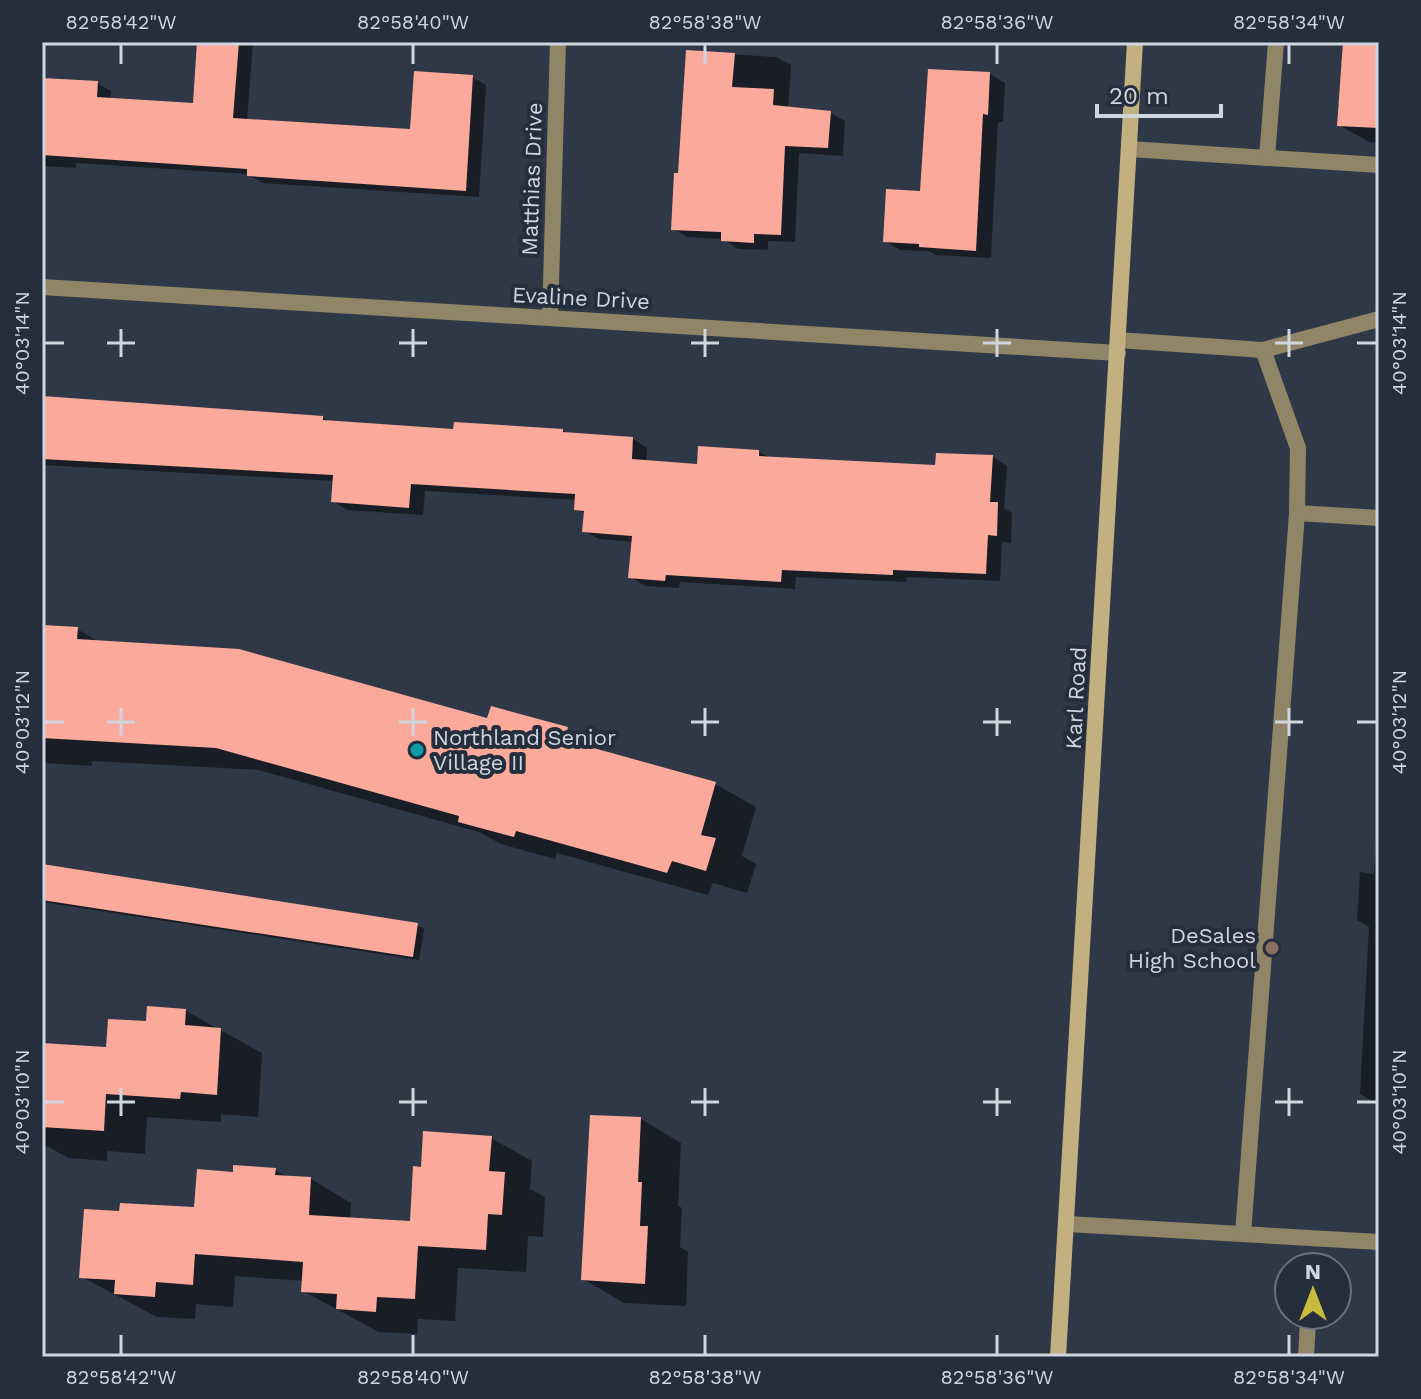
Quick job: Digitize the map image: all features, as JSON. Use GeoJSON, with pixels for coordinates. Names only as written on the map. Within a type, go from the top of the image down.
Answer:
{"type":"FeatureCollection","features":[{"type":"Feature","properties":{"kind":"main road","name":"Karl Road"},"geometry":{"type":"LineString","coordinates":[[1058,1357],[1135,42]]}},
{"type":"Feature","properties":{"kind":"street","name":"Matthias Drive"},"geometry":{"type":"LineString","coordinates":[[550,318],[558,42]]}},
{"type":"Feature","properties":{"kind":"street"},"geometry":{"type":"LineString","coordinates":[[1267,158],[1276,42]]}},
{"type":"Feature","properties":{"kind":"street"},"geometry":{"type":"LineString","coordinates":[[1129,149],[1379,165]]}},
{"type":"Feature","properties":{"kind":"street","name":"Evaline Drive"},"geometry":{"type":"LineString","coordinates":[[42,287],[550,318],[1118,347],[1263,350],[1379,319]]}},
{"type":"Feature","properties":{"kind":"street"},"geometry":{"type":"LineString","coordinates":[[1243,1234],[1297,513],[1298,448],[1263,350]]}},
{"type":"Feature","properties":{"kind":"street"},"geometry":{"type":"LineString","coordinates":[[1297,513],[1379,518]]}},
{"type":"Feature","properties":{"kind":"street"},"geometry":{"type":"LineString","coordinates":[[1067,1224],[1379,1242]]}},
{"type":"Feature","properties":{"kind":"street"},"geometry":{"type":"LineString","coordinates":[[1306,1357],[1307,1331]]}},
{"type":"Feature","properties":{"kind":"building"},"geometry":{"type":"Polygon","coordinates":[[[197,42],[239,42],[233,118],[410,129],[414,71],[473,75],[466,191],[247,176],[247,169],[42,155],[42,78],[98,81],[97,97],[193,103],[197,42]]]}},
{"type":"Feature","properties":{"kind":"building"},"geometry":{"type":"Polygon","coordinates":[[[1343,42],[1379,42],[1379,128],[1337,126],[1343,42]]]}},
{"type":"Feature","properties":{"kind":"building"},"geometry":{"type":"Polygon","coordinates":[[[686,50],[735,53],[732,87],[774,89],[773,105],[831,111],[828,148],[785,146],[781,235],[754,234],[754,243],[721,241],[721,232],[671,230],[686,50]]]}},
{"type":"Feature","properties":{"kind":"building"},"geometry":{"type":"Polygon","coordinates":[[[928,69],[990,72],[988,115],[983,114],[976,251],[883,242],[886,189],[920,191],[928,69]]]}},
{"type":"Feature","properties":{"kind":"building"},"geometry":{"type":"Polygon","coordinates":[[[42,396],[323,416],[323,420],[453,429],[454,422],[563,429],[563,432],[633,437],[632,459],[697,464],[698,446],[759,450],[759,456],[935,465],[936,453],[993,455],[990,502],[998,502],[997,536],[988,535],[986,574],[893,570],[893,575],[782,570],[781,582],[666,575],[665,581],[628,578],[632,536],[582,532],[584,511],[574,510],[575,494],[411,484],[409,508],[331,502],[333,475],[42,459],[42,396]]]}},
{"type":"Feature","properties":{"kind":"building","name":"Northland Senior Village II"},"geometry":{"type":"Polygon","coordinates":[[[42,625],[78,627],[77,639],[239,649],[487,718],[491,706],[568,727],[565,740],[716,782],[701,835],[716,838],[706,871],[672,861],[667,873],[516,831],[514,837],[458,822],[459,816],[216,748],[42,738],[42,625]]]}},
{"type":"Feature","properties":{"kind":"building"},"geometry":{"type":"Polygon","coordinates":[[[42,864],[418,923],[413,957],[42,900],[42,864]]]}},
{"type":"Feature","properties":{"kind":"building"},"geometry":{"type":"Polygon","coordinates":[[[147,1006],[186,1009],[185,1025],[221,1028],[217,1095],[181,1092],[180,1099],[106,1094],[104,1131],[42,1127],[42,1043],[106,1047],[108,1019],[146,1021],[147,1006]]]}},
{"type":"Feature","properties":{"kind":"building"},"geometry":{"type":"Polygon","coordinates":[[[590,1115],[641,1117],[638,1182],[642,1182],[640,1226],[648,1226],[645,1284],[581,1280],[590,1115]]]}},
{"type":"Feature","properties":{"kind":"building"},"geometry":{"type":"Polygon","coordinates":[[[423,1131],[492,1136],[489,1171],[505,1172],[502,1215],[488,1214],[486,1250],[418,1246],[415,1299],[377,1297],[376,1312],[336,1309],[337,1294],[301,1292],[303,1262],[195,1254],[193,1285],[156,1282],[155,1297],[114,1294],[115,1280],[79,1278],[84,1209],[119,1211],[120,1203],[194,1207],[197,1169],[233,1172],[233,1165],[276,1168],[275,1175],[311,1177],[309,1215],[410,1221],[413,1166],[421,1167],[423,1131]]]}},
{"type":"Feature","properties":{"kind":"place","name":"Northland Senior Village II"},"geometry":{"type":"Point","coordinates":[417,750]}},
{"type":"Feature","properties":{"kind":"place","name":"DeSales High School"},"geometry":{"type":"Point","coordinates":[1272,948]}}]}
